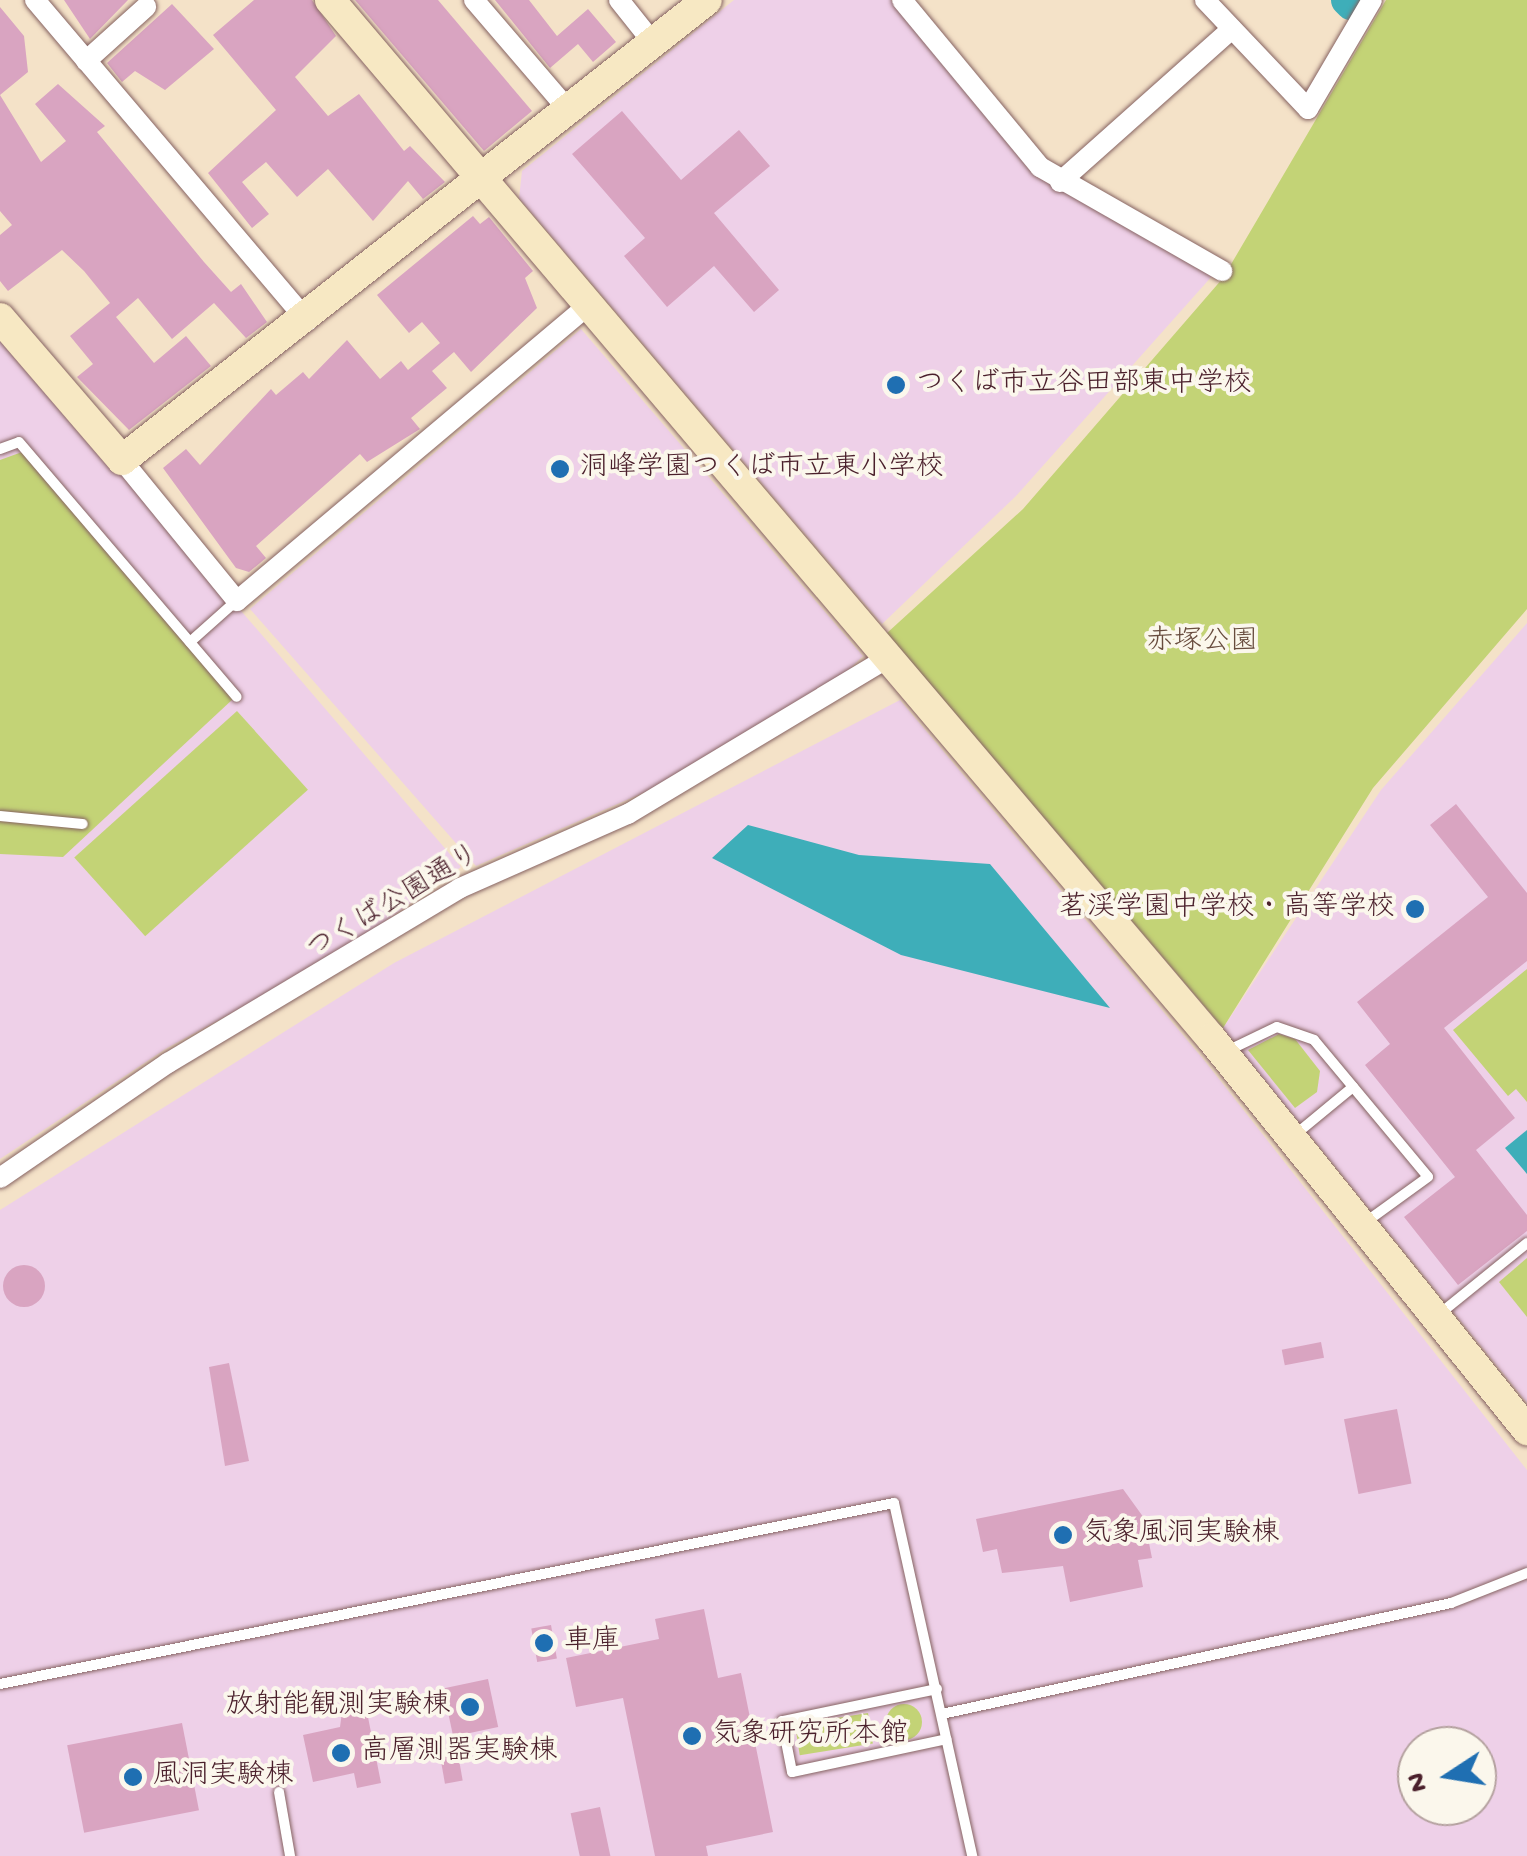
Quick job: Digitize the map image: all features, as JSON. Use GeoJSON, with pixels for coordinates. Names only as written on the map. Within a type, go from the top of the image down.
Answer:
{"type":"FeatureCollection","features":[{"type":"Feature","properties":{"kind":"street"},"geometry":{"type":"LineString","coordinates":[[35,0],[307,321]]}},
{"type":"Feature","properties":{"kind":"street"},"geometry":{"type":"LineString","coordinates":[[330,0],[1224,1054],[1527,1430]]}},
{"type":"Feature","properties":{"kind":"street"},"geometry":{"type":"LineString","coordinates":[[474,0],[569,111]]}},
{"type":"Feature","properties":{"kind":"street"},"geometry":{"type":"LineString","coordinates":[[618,0],[654,44]]}},
{"type":"Feature","properties":{"kind":"street"},"geometry":{"type":"LineString","coordinates":[[122,460],[307,321],[707,0]]}},
{"type":"Feature","properties":{"kind":"street"},"geometry":{"type":"LineString","coordinates":[[902,0],[1060,182],[1222,271]]}},
{"type":"Feature","properties":{"kind":"street"},"geometry":{"type":"LineString","coordinates":[[1205,0],[1308,109],[1372,0]]}},
{"type":"Feature","properties":{"kind":"street"},"geometry":{"type":"LineString","coordinates":[[86,60],[146,8]]}},
{"type":"Feature","properties":{"kind":"street"},"geometry":{"type":"LineString","coordinates":[[1060,182],[1232,29]]}},
{"type":"Feature","properties":{"kind":"street"},"geometry":{"type":"LineString","coordinates":[[0,318],[237,600],[588,305]]}},
{"type":"Feature","properties":{"kind":"street","name":"つくば公園通り"},"geometry":{"type":"LineString","coordinates":[[0,1178],[168,1063],[460,888],[628,814],[878,663]]}},
{"type":"Feature","properties":{"kind":"lane"},"geometry":{"type":"LineString","coordinates":[[0,448],[20,442],[237,697]]}},
{"type":"Feature","properties":{"kind":"lane"},"geometry":{"type":"LineString","coordinates":[[190,642],[237,600]]}},
{"type":"Feature","properties":{"kind":"lane"},"geometry":{"type":"LineString","coordinates":[[0,816],[83,824]]}},
{"type":"Feature","properties":{"kind":"lane"},"geometry":{"type":"LineString","coordinates":[[1224,1054],[1260,1032],[1297,1030],[1353,1088],[1428,1177],[1362,1225]]}},
{"type":"Feature","properties":{"kind":"lane"},"geometry":{"type":"LineString","coordinates":[[1292,1138],[1353,1088]]}},
{"type":"Feature","properties":{"kind":"lane"},"geometry":{"type":"LineString","coordinates":[[1436,1317],[1527,1243]]}},
{"type":"Feature","properties":{"kind":"lane"},"geometry":{"type":"LineString","coordinates":[[0,1684],[894,1503],[972,1856]]}},
{"type":"Feature","properties":{"kind":"lane"},"geometry":{"type":"LineString","coordinates":[[942,1714],[1432,1607],[1527,1574]]}},
{"type":"Feature","properties":{"kind":"lane"},"geometry":{"type":"LineString","coordinates":[[937,1689],[782,1720],[792,1772],[947,1739]]}},
{"type":"Feature","properties":{"kind":"lane"},"geometry":{"type":"LineString","coordinates":[[279,1792],[290,1856]]}},
{"type":"Feature","properties":{"kind":"shaded area","name":"つくば市立谷田部東中学校"},"geometry":{"type":"Polygon","coordinates":[[[734,0],[891,0],[1033,174],[1213,275],[1016,496],[882,624],[519,198],[522,171],[734,0]]]}},
{"type":"Feature","properties":{"kind":"shaded area","name":"洞峰学園つくば市立東小学校"},"geometry":{"type":"Polygon","coordinates":[[[581,329],[863,656],[820,698],[686,774],[476,866],[250,609],[581,329]]]}},
{"type":"Feature","properties":{"kind":"shaded area"},"geometry":{"type":"Polygon","coordinates":[[[0,330],[461,867],[337,956],[167,1048],[0,1159],[0,330]]]}},
{"type":"Feature","properties":{"kind":"shaded area","name":"茗渓学園中学校・高等学校"},"geometry":{"type":"Polygon","coordinates":[[[1527,623],[1527,1403],[1223,1028],[1381,790],[1527,623]]]}},
{"type":"Feature","properties":{"kind":"shaded area"},"geometry":{"type":"Polygon","coordinates":[[[900,700],[1204,1060],[1527,1470],[1527,1856],[0,1856],[0,1210],[394,963],[900,700]]]}},
{"type":"Feature","properties":{"kind":"green space","name":"赤塚公園"},"geometry":{"type":"Polygon","coordinates":[[[1386,0],[1527,0],[1527,609],[1373,788],[1223,1028],[887,633],[1023,509],[1223,278],[1386,0]]]}},
{"type":"Feature","properties":{"kind":"green space"},"geometry":{"type":"Polygon","coordinates":[[[22,452],[233,699],[63,857],[0,854],[0,460],[22,452]]]}},
{"type":"Feature","properties":{"kind":"green space"},"geometry":{"type":"Polygon","coordinates":[[[237,711],[308,790],[145,936],[74,858],[237,711]]]}},
{"type":"Feature","properties":{"kind":"green space"},"geometry":{"type":"Polygon","coordinates":[[[1527,969],[1527,1102],[1516,1089],[1508,1096],[1453,1030],[1527,969]]]}},
{"type":"Feature","properties":{"kind":"green space"},"geometry":{"type":"Polygon","coordinates":[[[1279,1034],[1295,1039],[1320,1071],[1317,1092],[1295,1108],[1248,1050],[1279,1034]]]}},
{"type":"Feature","properties":{"kind":"green space"},"geometry":{"type":"Polygon","coordinates":[[[1527,1258],[1527,1317],[1499,1282],[1527,1258]]]}},
{"type":"Feature","properties":{"kind":"green space"},"geometry":{"type":"Polygon","coordinates":[[[904,1704],[917,1709],[922,1722],[917,1735],[904,1740],[891,1735],[886,1722],[891,1709],[904,1704]]]}},
{"type":"Feature","properties":{"kind":"green space"},"geometry":{"type":"Polygon","coordinates":[[[868,1713],[873,1744],[800,1755],[795,1725],[868,1713]]]}},
{"type":"Feature","properties":{"kind":"water"},"geometry":{"type":"Polygon","coordinates":[[[748,825],[859,855],[990,864],[1110,1008],[901,955],[712,858],[748,825]]]}},
{"type":"Feature","properties":{"kind":"water"},"geometry":{"type":"Polygon","coordinates":[[[1527,1130],[1527,1174],[1505,1148],[1527,1130]]]}},
{"type":"Feature","properties":{"kind":"building"},"geometry":{"type":"Polygon","coordinates":[[[64,0],[128,0],[90,39],[64,0]]]}},
{"type":"Feature","properties":{"kind":"building"},"geometry":{"type":"Polygon","coordinates":[[[254,0],[312,0],[336,36],[295,77],[328,116],[359,94],[404,151],[410,146],[445,182],[423,199],[408,181],[373,221],[328,169],[297,197],[266,162],[242,182],[269,214],[252,228],[208,173],[276,110],[213,35],[254,0]]]}},
{"type":"Feature","properties":{"kind":"building"},"geometry":{"type":"Polygon","coordinates":[[[355,0],[438,0],[532,111],[484,151],[355,0]]]}},
{"type":"Feature","properties":{"kind":"building"},"geometry":{"type":"Polygon","coordinates":[[[495,0],[529,0],[557,36],[588,9],[616,42],[593,62],[578,44],[550,68],[495,0]]]}},
{"type":"Feature","properties":{"kind":"building"},"geometry":{"type":"Polygon","coordinates":[[[172,4],[214,49],[165,90],[135,71],[122,82],[107,63],[172,4]]]}},
{"type":"Feature","properties":{"kind":"building"},"geometry":{"type":"Polygon","coordinates":[[[0,7],[24,36],[28,72],[0,95],[0,7]]]}},
{"type":"Feature","properties":{"kind":"building"},"geometry":{"type":"Polygon","coordinates":[[[58,84],[105,126],[97,132],[204,262],[231,292],[241,284],[267,322],[246,338],[214,303],[172,339],[138,298],[116,317],[154,363],[186,336],[211,366],[129,430],[77,377],[93,364],[70,336],[110,303],[84,271],[62,250],[8,291],[0,281],[0,235],[12,225],[0,211],[0,95],[41,162],[66,141],[35,104],[58,84]]]}},
{"type":"Feature","properties":{"kind":"building"},"geometry":{"type":"Polygon","coordinates":[[[622,111],[681,180],[739,130],[770,166],[714,213],[779,290],[754,312],[714,266],[667,307],[624,256],[645,238],[572,154],[622,111]]]}},
{"type":"Feature","properties":{"kind":"building"},"geometry":{"type":"Polygon","coordinates":[[[473,216],[480,224],[489,217],[533,271],[525,278],[537,308],[471,372],[454,352],[432,371],[447,388],[411,418],[420,429],[367,462],[360,454],[256,546],[266,558],[249,572],[236,568],[163,468],[186,449],[200,465],[271,389],[276,395],[303,372],[309,379],[347,340],[380,379],[401,361],[408,370],[440,343],[422,322],[409,333],[377,295],[473,216]]]}},
{"type":"Feature","properties":{"kind":"building"},"geometry":{"type":"Polygon","coordinates":[[[1456,804],[1527,893],[1527,961],[1444,1028],[1515,1118],[1476,1150],[1527,1215],[1527,1231],[1458,1285],[1404,1217],[1455,1177],[1365,1065],[1390,1044],[1357,1002],[1488,897],[1430,825],[1456,804]]]}},
{"type":"Feature","properties":{"kind":"building"},"geometry":{"type":"Polygon","coordinates":[[[24,1265],[39,1271],[45,1286],[39,1301],[24,1307],[9,1301],[3,1286],[9,1271],[24,1265]]]}},
{"type":"Feature","properties":{"kind":"building"},"geometry":{"type":"Polygon","coordinates":[[[1321,1342],[1324,1358],[1285,1365],[1282,1350],[1321,1342]]]}},
{"type":"Feature","properties":{"kind":"building"},"geometry":{"type":"Polygon","coordinates":[[[229,1363],[249,1461],[225,1466],[209,1367],[229,1363]]]}},
{"type":"Feature","properties":{"kind":"building"},"geometry":{"type":"Polygon","coordinates":[[[1397,1409],[1412,1484],[1358,1494],[1344,1419],[1397,1409]]]}},
{"type":"Feature","properties":{"kind":"building","name":"気象風洞実験棟"},"geometry":{"type":"Polygon","coordinates":[[[1123,1489],[1144,1518],[1152,1558],[1138,1560],[1143,1587],[1070,1602],[1063,1566],[1002,1573],[997,1549],[983,1552],[976,1519],[1123,1489]]]}},
{"type":"Feature","properties":{"kind":"building","name":"気象研究所本館"},"geometry":{"type":"Polygon","coordinates":[[[704,1609],[718,1678],[741,1673],[773,1832],[706,1846],[708,1856],[655,1856],[623,1698],[576,1707],[566,1658],[659,1639],[655,1619],[704,1609]]]}},
{"type":"Feature","properties":{"kind":"building","name":"車庫"},"geometry":{"type":"Polygon","coordinates":[[[551,1625],[557,1658],[537,1662],[531,1628],[551,1625]]]}},
{"type":"Feature","properties":{"kind":"building","name":"放射能観測実験棟"},"geometry":{"type":"Polygon","coordinates":[[[488,1679],[498,1727],[453,1736],[443,1689],[488,1679]]]}},
{"type":"Feature","properties":{"kind":"building","name":"高層測器実験棟"},"geometry":{"type":"Polygon","coordinates":[[[366,1707],[381,1783],[357,1788],[354,1773],[313,1782],[303,1735],[340,1727],[342,1712],[366,1707]]]}},
{"type":"Feature","properties":{"kind":"building","name":"風洞実験棟"},"geometry":{"type":"Polygon","coordinates":[[[182,1723],[199,1810],[84,1833],[67,1745],[182,1723]]]}},
{"type":"Feature","properties":{"kind":"building"},"geometry":{"type":"Polygon","coordinates":[[[458,1754],[463,1781],[445,1784],[440,1757],[458,1754]]]}},
{"type":"Feature","properties":{"kind":"building"},"geometry":{"type":"Polygon","coordinates":[[[600,1807],[610,1856],[580,1856],[571,1813],[600,1807]]]}},
{"type":"Feature","properties":{"kind":"waterway"},"geometry":{"type":"LineString","coordinates":[[1347,0],[1351,4]]}},
{"type":"Feature","properties":{"kind":"place","name":"つくば市立谷田部東中学校"},"geometry":{"type":"Point","coordinates":[896,385]}},
{"type":"Feature","properties":{"kind":"place","name":"洞峰学園つくば市立東小学校"},"geometry":{"type":"Point","coordinates":[560,469]}},
{"type":"Feature","properties":{"kind":"place","name":"茗渓学園中学校・高等学校"},"geometry":{"type":"Point","coordinates":[1415,909]}},
{"type":"Feature","properties":{"kind":"place","name":"気象風洞実験棟"},"geometry":{"type":"Point","coordinates":[1063,1535]}},
{"type":"Feature","properties":{"kind":"place","name":"車庫"},"geometry":{"type":"Point","coordinates":[544,1643]}},
{"type":"Feature","properties":{"kind":"place","name":"放射能観測実験棟"},"geometry":{"type":"Point","coordinates":[470,1707]}},
{"type":"Feature","properties":{"kind":"place","name":"気象研究所本館"},"geometry":{"type":"Point","coordinates":[692,1736]}},
{"type":"Feature","properties":{"kind":"place","name":"高層測器実験棟"},"geometry":{"type":"Point","coordinates":[341,1753]}},
{"type":"Feature","properties":{"kind":"place","name":"風洞実験棟"},"geometry":{"type":"Point","coordinates":[133,1777]}}]}
